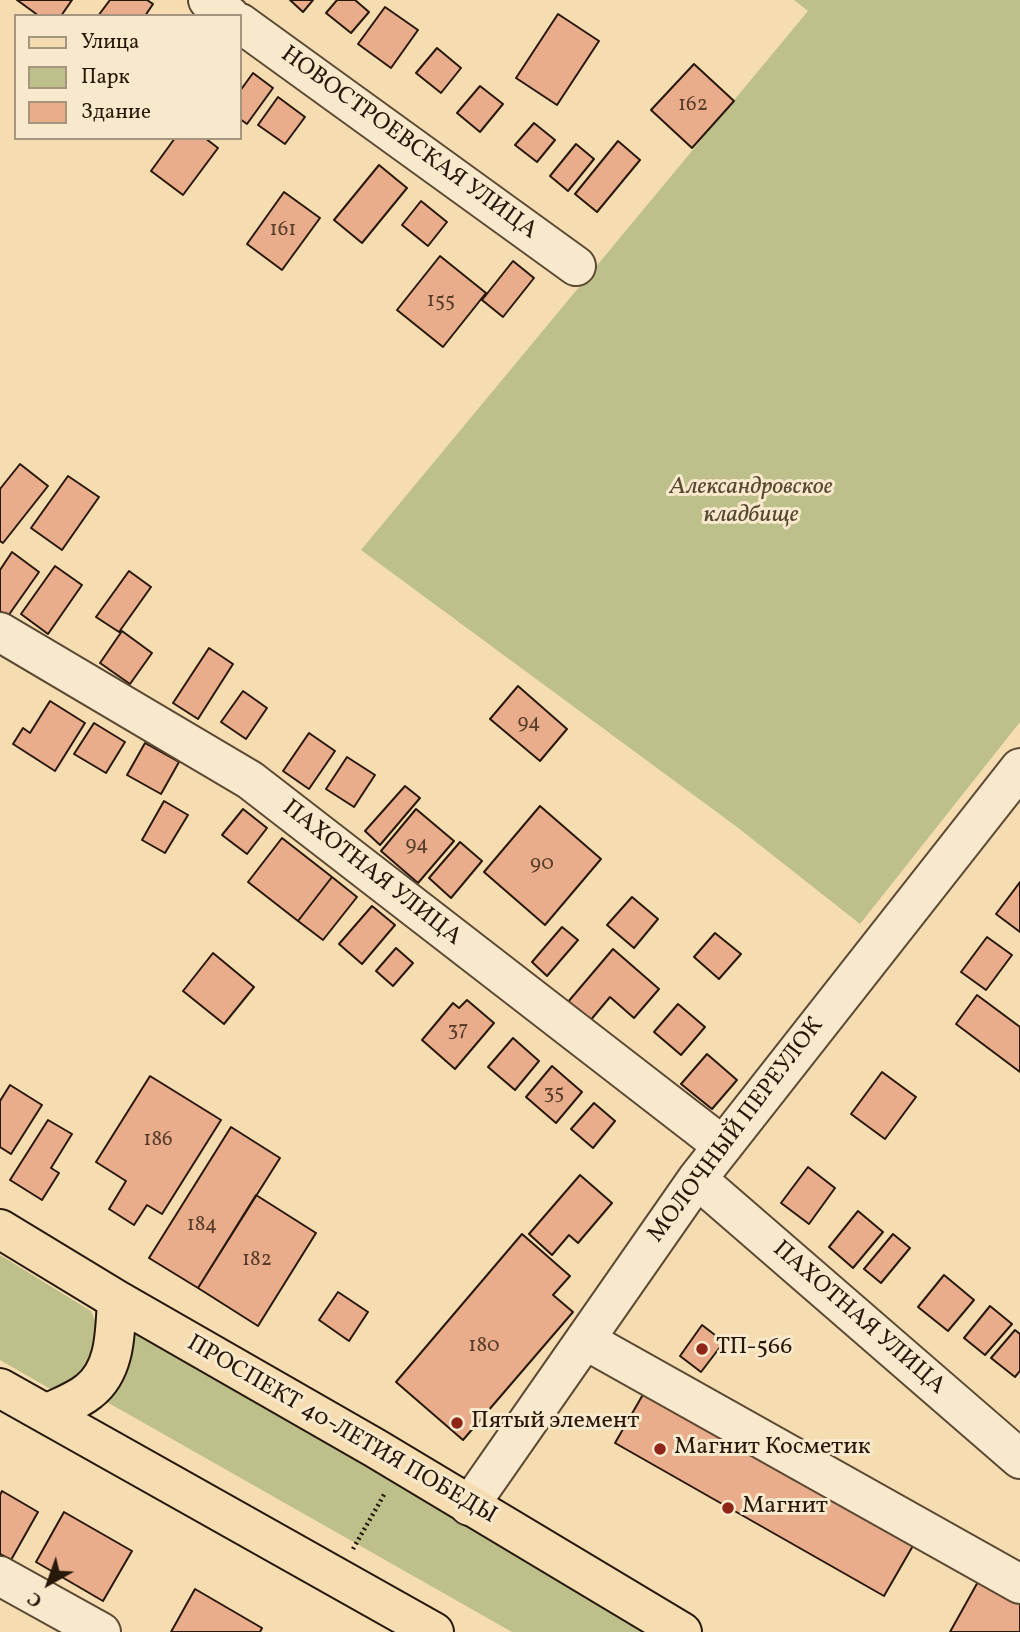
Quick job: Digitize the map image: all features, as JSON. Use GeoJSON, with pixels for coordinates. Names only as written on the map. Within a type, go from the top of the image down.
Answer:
{"type":"FeatureCollection","features":[{"type":"Feature","properties":{"kind":"main road","name":"ПРОСПЕКТ 40-ЛЕТИЯ ПОБЕДЫ"},"geometry":{"type":"LineString","coordinates":[[0,1229],[117,1300],[401,1463],[681,1632]]}},
{"type":"Feature","properties":{"kind":"main road"},"geometry":{"type":"LineString","coordinates":[[46,1414],[90,1391],[102,1378],[115,1341],[117,1300]]}},
{"type":"Feature","properties":{"kind":"main road"},"geometry":{"type":"LineString","coordinates":[[0,1388],[434,1632]]}},
{"type":"Feature","properties":{"kind":"street"},"geometry":{"type":"LineString","coordinates":[[208,0],[227,14]]}},
{"type":"Feature","properties":{"kind":"street","name":"НОВОСТРОЕВСКАЯ УЛИЦА"},"geometry":{"type":"LineString","coordinates":[[242,24],[576,265]]}},
{"type":"Feature","properties":{"kind":"street","name":"ПАХОТНАЯ УЛИЦА"},"geometry":{"type":"LineString","coordinates":[[0,632],[250,780],[723,1146]]}},
{"type":"Feature","properties":{"kind":"street","name":"МОЛОЧНЫЙ ПЕРЕУЛОК"},"geometry":{"type":"LineString","coordinates":[[469,1506],[697,1179],[1020,768]]}},
{"type":"Feature","properties":{"kind":"street","name":"ПАХОТНАЯ УЛИЦА"},"geometry":{"type":"LineString","coordinates":[[697,1179],[1020,1459]]}},
{"type":"Feature","properties":{"kind":"street"},"geometry":{"type":"LineString","coordinates":[[584,1340],[1020,1584]]}},
{"type":"Feature","properties":{"kind":"street"},"geometry":{"type":"LineString","coordinates":[[0,1576],[102,1632]]}},
{"type":"Feature","properties":{"kind":"path"},"geometry":{"type":"LineString","coordinates":[[338,1578],[401,1463]]}},
{"type":"Feature","properties":{"kind":"green space","name":"Александровское кладбище"},"geometry":{"type":"Polygon","coordinates":[[[794,0],[1020,0],[1020,722],[860,924],[737,827],[361,550],[808,11],[794,0]]]}},
{"type":"Feature","properties":{"kind":"green space"},"geometry":{"type":"Polygon","coordinates":[[[0,1255],[91,1311],[98,1327],[98,1345],[82,1373],[68,1384],[52,1390],[0,1360],[0,1255]]]}},
{"type":"Feature","properties":{"kind":"green space"},"geometry":{"type":"Polygon","coordinates":[[[131,1317],[669,1632],[512,1632],[91,1393],[131,1317]]]}},
{"type":"Feature","properties":{"kind":"building"},"geometry":{"type":"Polygon","coordinates":[[[17,0],[72,0],[62,14],[36,14],[17,0]]]}},
{"type":"Feature","properties":{"kind":"building"},"geometry":{"type":"Polygon","coordinates":[[[110,0],[147,0],[153,4],[146,14],[100,14],[110,0]]]}},
{"type":"Feature","properties":{"kind":"building"},"geometry":{"type":"Polygon","coordinates":[[[290,0],[313,0],[303,12],[290,0]]]}},
{"type":"Feature","properties":{"kind":"building"},"geometry":{"type":"Polygon","coordinates":[[[337,0],[355,0],[369,12],[351,33],[326,13],[337,0]]]}},
{"type":"Feature","properties":{"kind":"building"},"geometry":{"type":"Polygon","coordinates":[[[385,7],[418,30],[391,68],[358,44],[385,7]]]}},
{"type":"Feature","properties":{"kind":"building"},"geometry":{"type":"Polygon","coordinates":[[[558,14],[599,41],[557,105],[516,78],[558,14]]]}},
{"type":"Feature","properties":{"kind":"building"},"geometry":{"type":"Polygon","coordinates":[[[437,48],[461,68],[441,93],[416,73],[437,48]]]}},
{"type":"Feature","properties":{"kind":"building"},"geometry":{"type":"Polygon","coordinates":[[[694,64],[734,101],[692,148],[651,110],[694,64]]]}},
{"type":"Feature","properties":{"kind":"building"},"geometry":{"type":"Polygon","coordinates":[[[253,73],[273,88],[247,124],[242,120],[242,88],[253,73]]]}},
{"type":"Feature","properties":{"kind":"building"},"geometry":{"type":"Polygon","coordinates":[[[480,86],[503,104],[480,132],[457,113],[480,86]]]}},
{"type":"Feature","properties":{"kind":"building"},"geometry":{"type":"Polygon","coordinates":[[[278,97],[305,117],[285,144],[258,125],[278,97]]]}},
{"type":"Feature","properties":{"kind":"building"},"geometry":{"type":"Polygon","coordinates":[[[534,123],[555,140],[537,162],[515,145],[534,123]]]}},
{"type":"Feature","properties":{"kind":"building"},"geometry":{"type":"Polygon","coordinates":[[[174,140],[208,140],[218,148],[183,195],[151,171],[174,140]]]}},
{"type":"Feature","properties":{"kind":"building"},"geometry":{"type":"Polygon","coordinates":[[[618,141],[640,160],[597,212],[575,194],[618,141]]]}},
{"type":"Feature","properties":{"kind":"building"},"geometry":{"type":"Polygon","coordinates":[[[576,144],[594,159],[568,191],[550,176],[576,144]]]}},
{"type":"Feature","properties":{"kind":"building"},"geometry":{"type":"Polygon","coordinates":[[[379,165],[407,188],[362,243],[334,220],[379,165]]]}},
{"type":"Feature","properties":{"kind":"building"},"geometry":{"type":"Polygon","coordinates":[[[284,192],[320,218],[282,270],[247,244],[284,192]]]}},
{"type":"Feature","properties":{"kind":"building"},"geometry":{"type":"Polygon","coordinates":[[[421,201],[447,222],[428,246],[402,225],[421,201]]]}},
{"type":"Feature","properties":{"kind":"building"},"geometry":{"type":"Polygon","coordinates":[[[440,256],[486,293],[443,347],[397,310],[440,256]]]}},
{"type":"Feature","properties":{"kind":"building"},"geometry":{"type":"Polygon","coordinates":[[[513,261],[534,278],[503,317],[482,300],[513,261]]]}},
{"type":"Feature","properties":{"kind":"building"},"geometry":{"type":"Polygon","coordinates":[[[20,464],[48,486],[3,543],[0,541],[0,489],[20,464]]]}},
{"type":"Feature","properties":{"kind":"building"},"geometry":{"type":"Polygon","coordinates":[[[68,476],[99,497],[62,550],[31,528],[68,476]]]}},
{"type":"Feature","properties":{"kind":"building"},"geometry":{"type":"Polygon","coordinates":[[[12,552],[39,572],[8,616],[0,611],[0,570],[12,552]]]}},
{"type":"Feature","properties":{"kind":"building"},"geometry":{"type":"Polygon","coordinates":[[[55,566],[82,585],[48,634],[21,614],[55,566]]]}},
{"type":"Feature","properties":{"kind":"building"},"geometry":{"type":"Polygon","coordinates":[[[129,571],[151,587],[119,632],[96,617],[129,571]]]}},
{"type":"Feature","properties":{"kind":"building"},"geometry":{"type":"Polygon","coordinates":[[[122,631],[152,653],[130,684],[100,663],[122,631]]]}},
{"type":"Feature","properties":{"kind":"building"},"geometry":{"type":"Polygon","coordinates":[[[209,648],[233,664],[198,719],[173,703],[209,648]]]}},
{"type":"Feature","properties":{"kind":"building"},"geometry":{"type":"Polygon","coordinates":[[[518,686],[567,729],[540,761],[490,719],[518,686]]]}},
{"type":"Feature","properties":{"kind":"building"},"geometry":{"type":"Polygon","coordinates":[[[243,691],[267,708],[246,739],[221,722],[243,691]]]}},
{"type":"Feature","properties":{"kind":"building"},"geometry":{"type":"Polygon","coordinates":[[[50,701],[85,723],[55,771],[13,744],[23,728],[30,733],[50,701]]]}},
{"type":"Feature","properties":{"kind":"building"},"geometry":{"type":"Polygon","coordinates":[[[94,723],[125,742],[106,773],[74,754],[94,723]]]}},
{"type":"Feature","properties":{"kind":"building"},"geometry":{"type":"Polygon","coordinates":[[[309,733],[335,751],[309,789],[283,771],[309,733]]]}},
{"type":"Feature","properties":{"kind":"building"},"geometry":{"type":"Polygon","coordinates":[[[145,743],[179,762],[161,794],[127,775],[145,743]]]}},
{"type":"Feature","properties":{"kind":"building"},"geometry":{"type":"Polygon","coordinates":[[[347,757],[375,775],[354,807],[326,789],[347,757]]]}},
{"type":"Feature","properties":{"kind":"building"},"geometry":{"type":"Polygon","coordinates":[[[405,786],[420,798],[380,845],[365,831],[405,786]]]}},
{"type":"Feature","properties":{"kind":"building"},"geometry":{"type":"Polygon","coordinates":[[[164,801],[188,815],[165,853],[142,840],[164,801]]]}},
{"type":"Feature","properties":{"kind":"building"},"geometry":{"type":"Polygon","coordinates":[[[540,806],[601,859],[545,925],[484,872],[540,806]]]}},
{"type":"Feature","properties":{"kind":"building"},"geometry":{"type":"Polygon","coordinates":[[[243,809],[267,828],[247,854],[222,835],[243,809]]]}},
{"type":"Feature","properties":{"kind":"building"},"geometry":{"type":"Polygon","coordinates":[[[416,809],[454,841],[418,883],[381,851],[416,809]]]}},
{"type":"Feature","properties":{"kind":"building"},"geometry":{"type":"Polygon","coordinates":[[[282,838],[332,877],[298,921],[248,882],[282,838]]]}},
{"type":"Feature","properties":{"kind":"building"},"geometry":{"type":"Polygon","coordinates":[[[460,842],[482,861],[451,898],[429,878],[460,842]]]}},
{"type":"Feature","properties":{"kind":"building"},"geometry":{"type":"Polygon","coordinates":[[[332,877],[357,897],[323,940],[298,921],[332,877]]]}},
{"type":"Feature","properties":{"kind":"building"},"geometry":{"type":"Polygon","coordinates":[[[1020,882],[1020,932],[996,914],[1020,882]]]}},
{"type":"Feature","properties":{"kind":"building"},"geometry":{"type":"Polygon","coordinates":[[[632,897],[658,919],[634,948],[607,925],[632,897]]]}},
{"type":"Feature","properties":{"kind":"building"},"geometry":{"type":"Polygon","coordinates":[[[372,906],[395,925],[362,964],[339,944],[372,906]]]}},
{"type":"Feature","properties":{"kind":"building"},"geometry":{"type":"Polygon","coordinates":[[[562,927],[578,940],[547,976],[532,962],[562,927]]]}},
{"type":"Feature","properties":{"kind":"building"},"geometry":{"type":"Polygon","coordinates":[[[715,933],[741,954],[719,979],[694,957],[715,933]]]}},
{"type":"Feature","properties":{"kind":"building"},"geometry":{"type":"Polygon","coordinates":[[[987,937],[1012,955],[986,990],[961,972],[987,937]]]}},
{"type":"Feature","properties":{"kind":"building"},"geometry":{"type":"Polygon","coordinates":[[[396,948],[413,963],[393,986],[376,971],[396,948]]]}},
{"type":"Feature","properties":{"kind":"building"},"geometry":{"type":"Polygon","coordinates":[[[613,949],[659,989],[634,1018],[610,997],[584,1028],[562,1009],[613,949]]]}},
{"type":"Feature","properties":{"kind":"building"},"geometry":{"type":"Polygon","coordinates":[[[213,953],[254,987],[224,1024],[183,991],[213,953]]]}},
{"type":"Feature","properties":{"kind":"building"},"geometry":{"type":"Polygon","coordinates":[[[977,995],[1020,1027],[1020,1072],[956,1024],[977,995]]]}},
{"type":"Feature","properties":{"kind":"building"},"geometry":{"type":"Polygon","coordinates":[[[467,1000],[494,1023],[455,1069],[422,1040],[453,1003],[459,1008],[467,1000]]]}},
{"type":"Feature","properties":{"kind":"building"},"geometry":{"type":"Polygon","coordinates":[[[678,1004],[705,1027],[681,1055],[654,1032],[678,1004]]]}},
{"type":"Feature","properties":{"kind":"building"},"geometry":{"type":"Polygon","coordinates":[[[513,1038],[539,1061],[515,1090],[488,1067],[513,1038]]]}},
{"type":"Feature","properties":{"kind":"building"},"geometry":{"type":"Polygon","coordinates":[[[707,1054],[737,1080],[712,1109],[681,1084],[707,1054]]]}},
{"type":"Feature","properties":{"kind":"building"},"geometry":{"type":"Polygon","coordinates":[[[552,1066],[582,1092],[556,1123],[526,1097],[552,1066]]]}},
{"type":"Feature","properties":{"kind":"building"},"geometry":{"type":"Polygon","coordinates":[[[882,1072],[916,1097],[885,1139],[851,1114],[882,1072]]]}},
{"type":"Feature","properties":{"kind":"building"},"geometry":{"type":"Polygon","coordinates":[[[150,1076],[221,1120],[162,1214],[147,1205],[134,1225],[109,1209],[126,1181],[96,1162],[150,1076]]]}},
{"type":"Feature","properties":{"kind":"building"},"geometry":{"type":"Polygon","coordinates":[[[10,1085],[42,1105],[11,1154],[0,1147],[0,1101],[10,1085]]]}},
{"type":"Feature","properties":{"kind":"building"},"geometry":{"type":"Polygon","coordinates":[[[594,1103],[615,1121],[593,1148],[571,1129],[594,1103]]]}},
{"type":"Feature","properties":{"kind":"building"},"geometry":{"type":"Polygon","coordinates":[[[48,1120],[72,1134],[51,1168],[59,1173],[42,1200],[10,1180],[48,1120]]]}},
{"type":"Feature","properties":{"kind":"building"},"geometry":{"type":"Polygon","coordinates":[[[231,1127],[280,1158],[198,1288],[149,1258],[231,1127]]]}},
{"type":"Feature","properties":{"kind":"building"},"geometry":{"type":"Polygon","coordinates":[[[808,1167],[835,1188],[809,1224],[781,1203],[808,1167]]]}},
{"type":"Feature","properties":{"kind":"building"},"geometry":{"type":"Polygon","coordinates":[[[580,1175],[612,1203],[578,1243],[569,1235],[552,1255],[529,1234],[580,1175]]]}},
{"type":"Feature","properties":{"kind":"building"},"geometry":{"type":"Polygon","coordinates":[[[256,1195],[316,1233],[258,1326],[198,1288],[256,1195]]]}},
{"type":"Feature","properties":{"kind":"building"},"geometry":{"type":"Polygon","coordinates":[[[858,1211],[883,1232],[853,1268],[829,1247],[858,1211]]]}},
{"type":"Feature","properties":{"kind":"building"},"geometry":{"type":"Polygon","coordinates":[[[522,1234],[570,1276],[553,1295],[573,1312],[463,1440],[396,1382],[522,1234]]]}},
{"type":"Feature","properties":{"kind":"building"},"geometry":{"type":"Polygon","coordinates":[[[893,1234],[910,1248],[881,1283],[864,1269],[893,1234]]]}},
{"type":"Feature","properties":{"kind":"building"},"geometry":{"type":"Polygon","coordinates":[[[944,1275],[974,1300],[948,1331],[918,1307],[944,1275]]]}},
{"type":"Feature","properties":{"kind":"building"},"geometry":{"type":"Polygon","coordinates":[[[338,1292],[368,1312],[349,1341],[319,1320],[338,1292]]]}},
{"type":"Feature","properties":{"kind":"building"},"geometry":{"type":"Polygon","coordinates":[[[990,1306],[1012,1324],[985,1355],[964,1338],[990,1306]]]}},
{"type":"Feature","properties":{"kind":"building","name":"ТП-566"},"geometry":{"type":"Polygon","coordinates":[[[702,1325],[724,1342],[701,1372],[680,1356],[702,1325]]]}},
{"type":"Feature","properties":{"kind":"building"},"geometry":{"type":"Polygon","coordinates":[[[1015,1330],[1020,1334],[1020,1371],[1015,1377],[991,1358],[1015,1330]]]}},
{"type":"Feature","properties":{"kind":"building"},"geometry":{"type":"Polygon","coordinates":[[[645,1391],[914,1544],[884,1596],[615,1443],[645,1391]]]}},
{"type":"Feature","properties":{"kind":"building"},"geometry":{"type":"Polygon","coordinates":[[[2,1491],[38,1512],[11,1560],[0,1554],[2,1491]]]}},
{"type":"Feature","properties":{"kind":"building"},"geometry":{"type":"Polygon","coordinates":[[[64,1512],[132,1551],[103,1601],[36,1562],[64,1512]]]}},
{"type":"Feature","properties":{"kind":"building"},"geometry":{"type":"Polygon","coordinates":[[[979,1580],[1020,1603],[1020,1632],[950,1632],[979,1580]]]}},
{"type":"Feature","properties":{"kind":"building"},"geometry":{"type":"Polygon","coordinates":[[[195,1589],[262,1628],[260,1632],[171,1632],[195,1589]]]}},
{"type":"Feature","properties":{"kind":"place","name":"ТП-566"},"geometry":{"type":"Point","coordinates":[702,1349]}},
{"type":"Feature","properties":{"kind":"place","name":"Пятый элемент"},"geometry":{"type":"Point","coordinates":[457,1423]}},
{"type":"Feature","properties":{"kind":"place","name":"Магнит Косметик"},"geometry":{"type":"Point","coordinates":[660,1449]}},
{"type":"Feature","properties":{"kind":"place","name":"Магнит"},"geometry":{"type":"Point","coordinates":[728,1508]}}]}
